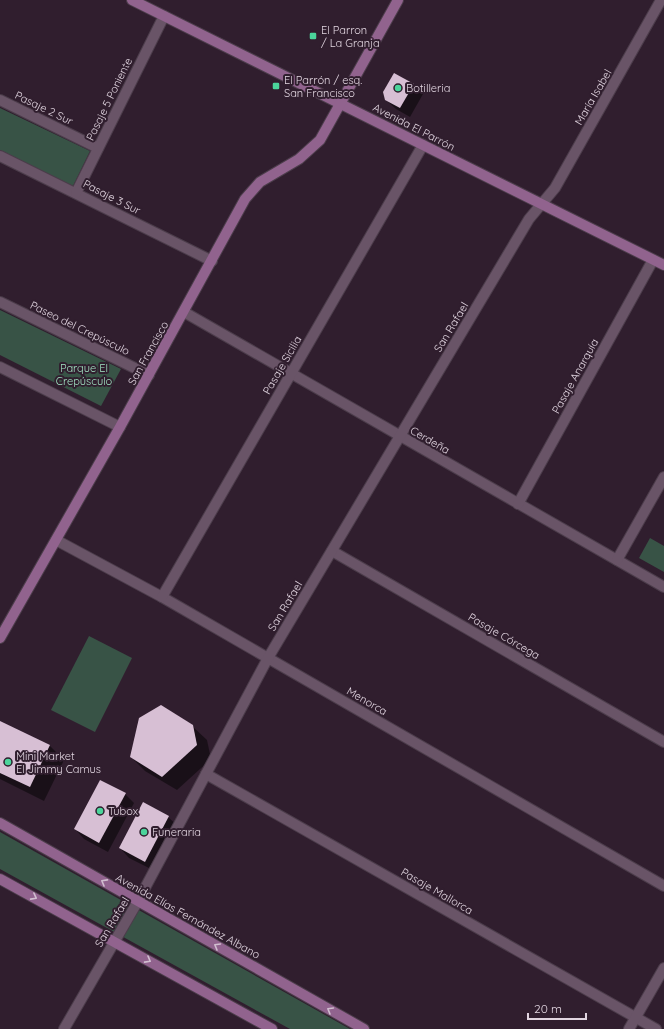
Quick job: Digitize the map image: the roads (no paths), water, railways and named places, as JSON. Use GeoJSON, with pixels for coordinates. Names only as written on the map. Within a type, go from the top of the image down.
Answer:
{"type":"FeatureCollection","features":[{"type":"Feature","properties":{"kind":"main road","name":"Avenida El Parrón"},"geometry":{"type":"LineString","coordinates":[[132,0],[664,265]]}},
{"type":"Feature","properties":{"kind":"main road","name":"San Francisco"},"geometry":{"type":"LineString","coordinates":[[0,638],[149,375],[242,204],[260,182],[299,159],[313,148],[325,131],[398,0]]}},
{"type":"Feature","properties":{"kind":"main road","name":"Avenida Elías Fernández Albano"},"geometry":{"type":"LineString","coordinates":[[0,823],[364,1029]]}},
{"type":"Feature","properties":{"kind":"main road"},"geometry":{"type":"LineString","coordinates":[[0,879],[272,1029]]}},
{"type":"Feature","properties":{"kind":"street","name":"María Isabel"},"geometry":{"type":"LineString","coordinates":[[542,204],[555,188],[661,0]]}},
{"type":"Feature","properties":{"kind":"street","name":"Pasaje 5 Poniente"},"geometry":{"type":"LineString","coordinates":[[76,193],[164,16]]}},
{"type":"Feature","properties":{"kind":"street","name":"Pasaje 2 Sur"},"geometry":{"type":"LineString","coordinates":[[0,100],[98,148]]}},
{"type":"Feature","properties":{"kind":"street","name":"Pasaje Sicilia"},"geometry":{"type":"LineString","coordinates":[[162,597],[423,145]]}},
{"type":"Feature","properties":{"kind":"street","name":"Pasaje 3 Sur"},"geometry":{"type":"LineString","coordinates":[[0,156],[212,261]]}},
{"type":"Feature","properties":{"kind":"street","name":"San Rafael"},"geometry":{"type":"LineString","coordinates":[[64,1029],[138,901],[268,658],[529,218],[542,204]]}},
{"type":"Feature","properties":{"kind":"street","name":"Pasaje Anarquía"},"geometry":{"type":"LineString","coordinates":[[518,504],[653,260]]}},
{"type":"Feature","properties":{"kind":"street","name":"Paseo del Crepúsculo"},"geometry":{"type":"LineString","coordinates":[[0,302],[149,375]]}},
{"type":"Feature","properties":{"kind":"street","name":"Cerdeña"},"geometry":{"type":"LineString","coordinates":[[184,312],[664,587]]}},
{"type":"Feature","properties":{"kind":"street"},"geometry":{"type":"LineString","coordinates":[[0,367],[120,427]]}},
{"type":"Feature","properties":{"kind":"street"},"geometry":{"type":"LineString","coordinates":[[617,560],[664,476]]}},
{"type":"Feature","properties":{"kind":"street","name":"Menorca"},"geometry":{"type":"LineString","coordinates":[[56,540],[162,597],[664,886]]}},
{"type":"Feature","properties":{"kind":"street","name":"Pasaje Córcega"},"geometry":{"type":"LineString","coordinates":[[332,551],[664,742]]}},
{"type":"Feature","properties":{"kind":"street","name":"Pasaje Mallorca"},"geometry":{"type":"LineString","coordinates":[[206,774],[656,1029]]}},
{"type":"Feature","properties":{"kind":"street"},"geometry":{"type":"LineString","coordinates":[[630,1029],[664,968]]}},
{"type":"Feature","properties":{"kind":"place","name":"El Parron / La Granja"},"geometry":{"type":"Point","coordinates":[313,36]}},
{"type":"Feature","properties":{"kind":"place","name":"El Parrón / esq. San Francisco"},"geometry":{"type":"Point","coordinates":[276,86]}},
{"type":"Feature","properties":{"kind":"place","name":"Botilleria"},"geometry":{"type":"Point","coordinates":[398,88]}},
{"type":"Feature","properties":{"kind":"place","name":"Mini Market El Jimmy Camus"},"geometry":{"type":"Point","coordinates":[8,762]}},
{"type":"Feature","properties":{"kind":"place","name":"Tubox"},"geometry":{"type":"Point","coordinates":[100,811]}},
{"type":"Feature","properties":{"kind":"place","name":"Funeraria"},"geometry":{"type":"Point","coordinates":[144,832]}},
{"type":"Feature","properties":{"kind":"park label","name":"Parque El Crepúsculo"},"geometry":{"type":"Point","coordinates":[84,374]}}]}
